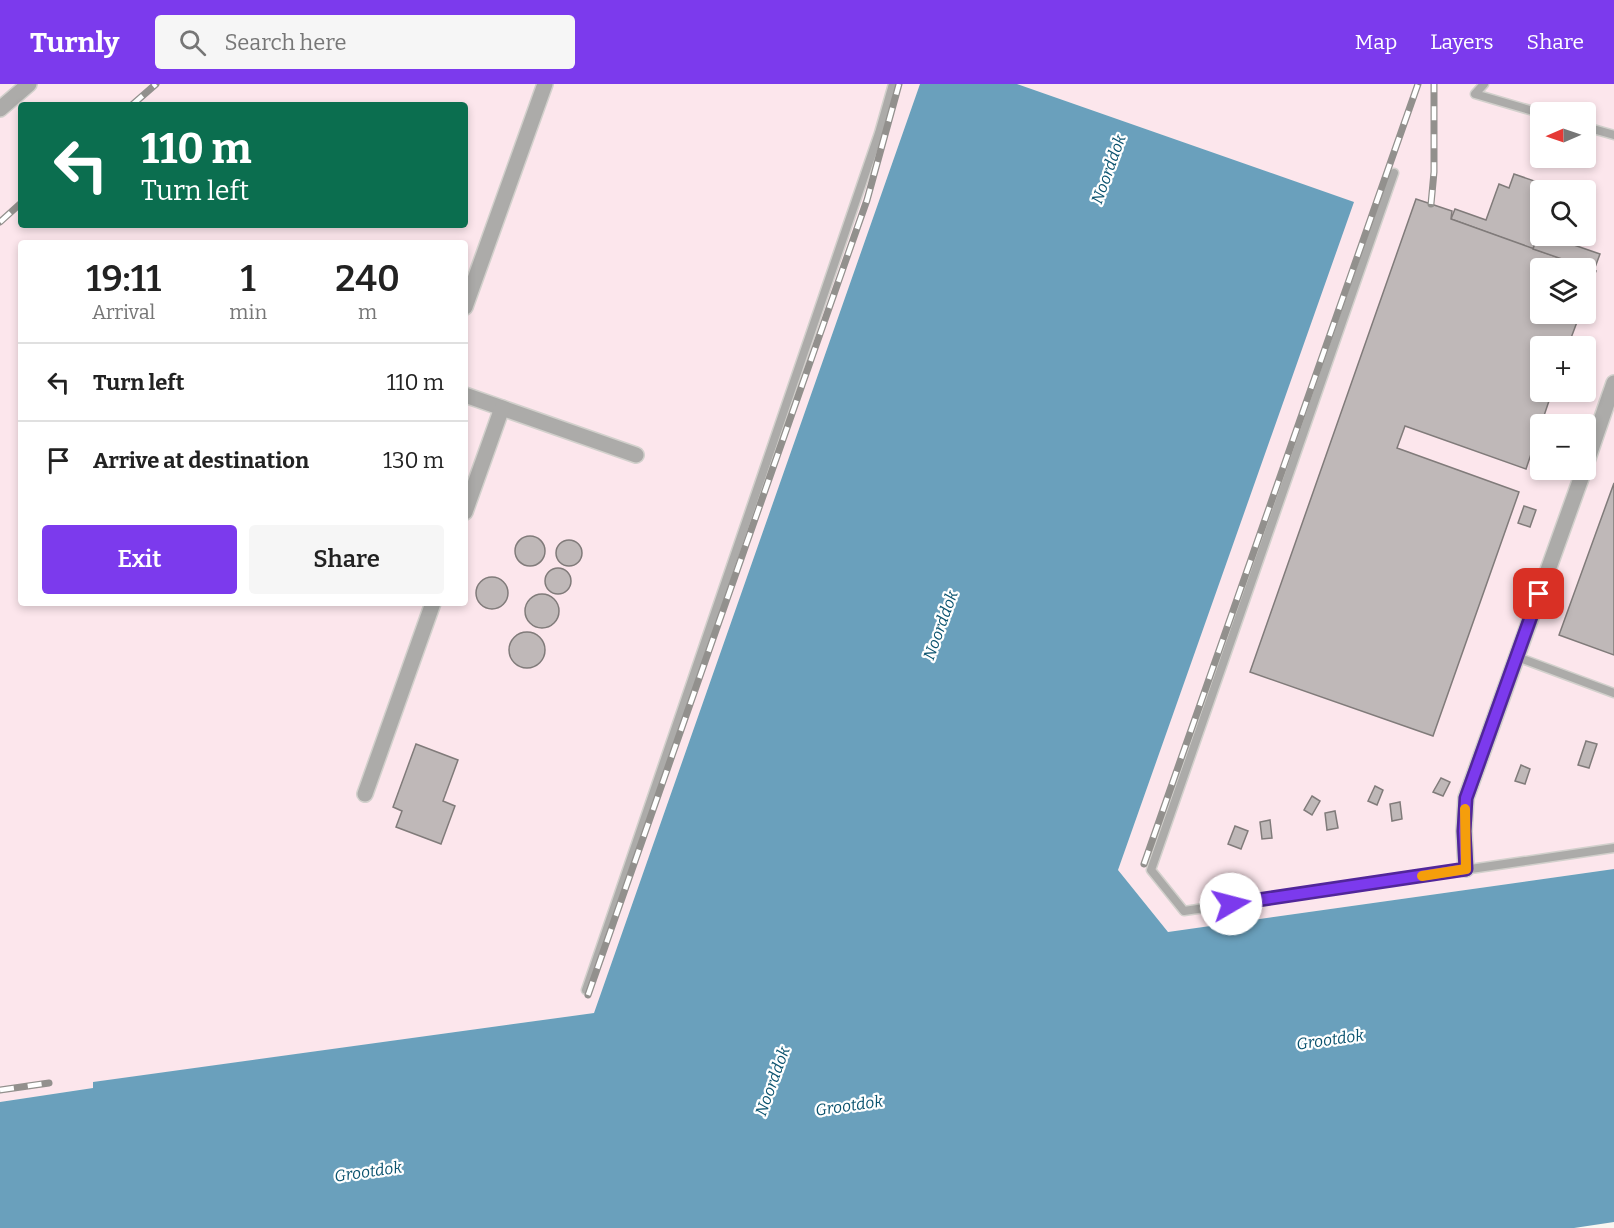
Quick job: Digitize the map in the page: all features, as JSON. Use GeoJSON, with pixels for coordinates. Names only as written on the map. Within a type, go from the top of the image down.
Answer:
{"type":"FeatureCollection","features":[{"type":"Feature","properties":{"kind":"street"},"geometry":{"type":"LineString","coordinates":[[0,109],[29,84]]}},
{"type":"Feature","properties":{"kind":"street"},"geometry":{"type":"LineString","coordinates":[[468,299],[546,84]]}},
{"type":"Feature","properties":{"kind":"street"},"geometry":{"type":"LineString","coordinates":[[1596,435],[1614,383]]}},
{"type":"Feature","properties":{"kind":"street"},"geometry":{"type":"LineString","coordinates":[[468,396],[636,455]]}},
{"type":"Feature","properties":{"kind":"street"},"geometry":{"type":"LineString","coordinates":[[468,504],[502,408]]}},
{"type":"Feature","properties":{"kind":"street"},"geometry":{"type":"LineString","coordinates":[[1466,869],[1464,831],[1466,798],[1580,480]]}},
{"type":"Feature","properties":{"kind":"street"},"geometry":{"type":"LineString","coordinates":[[365,794],[432,606]]}},
{"type":"Feature","properties":{"kind":"lane"},"geometry":{"type":"LineString","coordinates":[[586,990],[875,145],[893,84]]}},
{"type":"Feature","properties":{"kind":"lane"},"geometry":{"type":"LineString","coordinates":[[1484,84],[1475,94],[1530,110]]}},
{"type":"Feature","properties":{"kind":"lane"},"geometry":{"type":"LineString","coordinates":[[1596,130],[1614,135]]}},
{"type":"Feature","properties":{"kind":"lane"},"geometry":{"type":"LineString","coordinates":[[1394,173],[1151,870],[1184,911],[1614,848]]}},
{"type":"Feature","properties":{"kind":"lane"},"geometry":{"type":"LineString","coordinates":[[1518,657],[1614,693]]}},
{"type":"Feature","properties":{"kind":"shaded area"},"geometry":{"type":"Polygon","coordinates":[[[0,84],[920,84],[594,1013],[94,1082],[93,1088],[0,1102],[0,84]]]}},
{"type":"Feature","properties":{"kind":"shaded area"},"geometry":{"type":"Polygon","coordinates":[[[1017,84],[1614,84],[1614,869],[1168,932],[1118,870],[1353,202],[1017,84]]]}},
{"type":"Feature","properties":{"kind":"water"},"geometry":{"type":"Polygon","coordinates":[[[920,84],[1017,84],[1354,202],[1118,870],[1168,932],[1614,869],[1614,1222],[1574,1228],[0,1228],[0,1102],[93,1088],[93,1082],[594,1013],[920,84]]]}},
{"type":"Feature","properties":{"kind":"building"},"geometry":{"type":"Polygon","coordinates":[[[1514,174],[1532,180],[1530,246],[1534,246],[1533,249],[1451,219],[1455,209],[1486,220],[1499,184],[1509,188],[1514,174]]]}},
{"type":"Feature","properties":{"kind":"building"},"geometry":{"type":"Polygon","coordinates":[[[1416,199],[1452,211],[1451,219],[1560,258],[1530,258],[1530,324],[1576,324],[1572,336],[1530,336],[1530,402],[1549,402],[1545,414],[1530,414],[1530,457],[1526,469],[1405,426],[1397,448],[1519,492],[1433,736],[1250,672],[1416,199]]]}},
{"type":"Feature","properties":{"kind":"building"},"geometry":{"type":"Polygon","coordinates":[[[1534,246],[1577,246],[1600,254],[1596,265],[1596,258],[1559,258],[1533,249],[1534,246]]]}},
{"type":"Feature","properties":{"kind":"building"},"geometry":{"type":"Polygon","coordinates":[[[1614,483],[1614,655],[1559,635],[1614,483]]]}},
{"type":"Feature","properties":{"kind":"building"},"geometry":{"type":"Polygon","coordinates":[[[1524,506],[1536,510],[1530,527],[1518,523],[1524,506]]]}},
{"type":"Feature","properties":{"kind":"building"},"geometry":{"type":"Polygon","coordinates":[[[530,536],[540,541],[545,551],[540,561],[530,566],[520,561],[515,551],[520,541],[530,536]]]}},
{"type":"Feature","properties":{"kind":"building"},"geometry":{"type":"Polygon","coordinates":[[[569,540],[578,544],[582,553],[578,562],[569,566],[560,562],[556,553],[560,544],[569,540]]]}},
{"type":"Feature","properties":{"kind":"building"},"geometry":{"type":"Polygon","coordinates":[[[558,568],[567,572],[571,581],[567,590],[558,594],[549,590],[545,581],[549,572],[558,568]]]}},
{"type":"Feature","properties":{"kind":"building"},"geometry":{"type":"Polygon","coordinates":[[[492,577],[503,582],[508,593],[503,604],[492,609],[481,604],[476,593],[481,582],[492,577]]]}},
{"type":"Feature","properties":{"kind":"building"},"geometry":{"type":"Polygon","coordinates":[[[542,594],[554,599],[559,611],[554,623],[542,628],[530,623],[525,611],[530,599],[542,594]]]}},
{"type":"Feature","properties":{"kind":"building"},"geometry":{"type":"Polygon","coordinates":[[[527,632],[540,637],[545,650],[540,663],[527,668],[514,663],[509,650],[514,637],[527,632]]]}},
{"type":"Feature","properties":{"kind":"building"},"geometry":{"type":"Polygon","coordinates":[[[1586,741],[1597,744],[1589,768],[1578,765],[1586,741]]]}},
{"type":"Feature","properties":{"kind":"building"},"geometry":{"type":"Polygon","coordinates":[[[416,744],[458,760],[443,801],[455,806],[441,844],[396,827],[402,811],[393,807],[416,744]]]}},
{"type":"Feature","properties":{"kind":"building"},"geometry":{"type":"Polygon","coordinates":[[[1521,765],[1530,769],[1525,784],[1515,781],[1521,765]]]}},
{"type":"Feature","properties":{"kind":"building"},"geometry":{"type":"Polygon","coordinates":[[[1441,778],[1450,782],[1443,796],[1433,792],[1441,778]]]}},
{"type":"Feature","properties":{"kind":"building"},"geometry":{"type":"Polygon","coordinates":[[[1375,786],[1383,790],[1377,805],[1368,801],[1375,786]]]}},
{"type":"Feature","properties":{"kind":"building"},"geometry":{"type":"Polygon","coordinates":[[[1312,796],[1320,801],[1312,815],[1304,810],[1312,796]]]}},
{"type":"Feature","properties":{"kind":"building"},"geometry":{"type":"Polygon","coordinates":[[[1400,802],[1402,819],[1392,821],[1390,804],[1400,802]]]}},
{"type":"Feature","properties":{"kind":"building"},"geometry":{"type":"Polygon","coordinates":[[[1335,811],[1338,828],[1327,830],[1325,813],[1335,811]]]}},
{"type":"Feature","properties":{"kind":"building"},"geometry":{"type":"Polygon","coordinates":[[[1270,820],[1272,838],[1262,839],[1260,822],[1270,820]]]}},
{"type":"Feature","properties":{"kind":"building"},"geometry":{"type":"Polygon","coordinates":[[[1235,826],[1248,831],[1241,849],[1228,844],[1235,826]]]}},
{"type":"Feature","properties":{"kind":"railway"},"geometry":{"type":"LineString","coordinates":[[135,102],[156,84]]}},
{"type":"Feature","properties":{"kind":"railway"},"geometry":{"type":"LineString","coordinates":[[588,995],[867,200],[899,84]]}},
{"type":"Feature","properties":{"kind":"railway"},"geometry":{"type":"LineString","coordinates":[[1144,864],[1418,84]]}},
{"type":"Feature","properties":{"kind":"railway"},"geometry":{"type":"LineString","coordinates":[[1431,204],[1434,172],[1434,84]]}},
{"type":"Feature","properties":{"kind":"railway"},"geometry":{"type":"LineString","coordinates":[[0,222],[18,206]]}},
{"type":"Feature","properties":{"kind":"railway"},"geometry":{"type":"LineString","coordinates":[[0,1090],[49,1083]]}},
{"type":"Feature","properties":{"kind":"slow traffic"},"geometry":{"type":"LineString","coordinates":[[1422,876],[1466,869],[1465,809]]}},
{"type":"Feature","properties":{"kind":"route"},"geometry":{"type":"LineString","coordinates":[[1231,904],[1466,869],[1464,831],[1466,798],[1539,594]]}},
{"type":"Feature","properties":{"kind":"water label","name":"Noorddok"},"geometry":{"type":"Point","coordinates":[1108,169]}},
{"type":"Feature","properties":{"kind":"water label","name":"Noorddok"},"geometry":{"type":"Point","coordinates":[940,625]}},
{"type":"Feature","properties":{"kind":"water label","name":"Grootdok"},"geometry":{"type":"Point","coordinates":[1330,1039]}},
{"type":"Feature","properties":{"kind":"water label","name":"Noorddok"},"geometry":{"type":"Point","coordinates":[772,1081]}},
{"type":"Feature","properties":{"kind":"water label","name":"Grootdok"},"geometry":{"type":"Point","coordinates":[849,1105]}},
{"type":"Feature","properties":{"kind":"water label","name":"Grootdok"},"geometry":{"type":"Point","coordinates":[368,1171]}}]}
